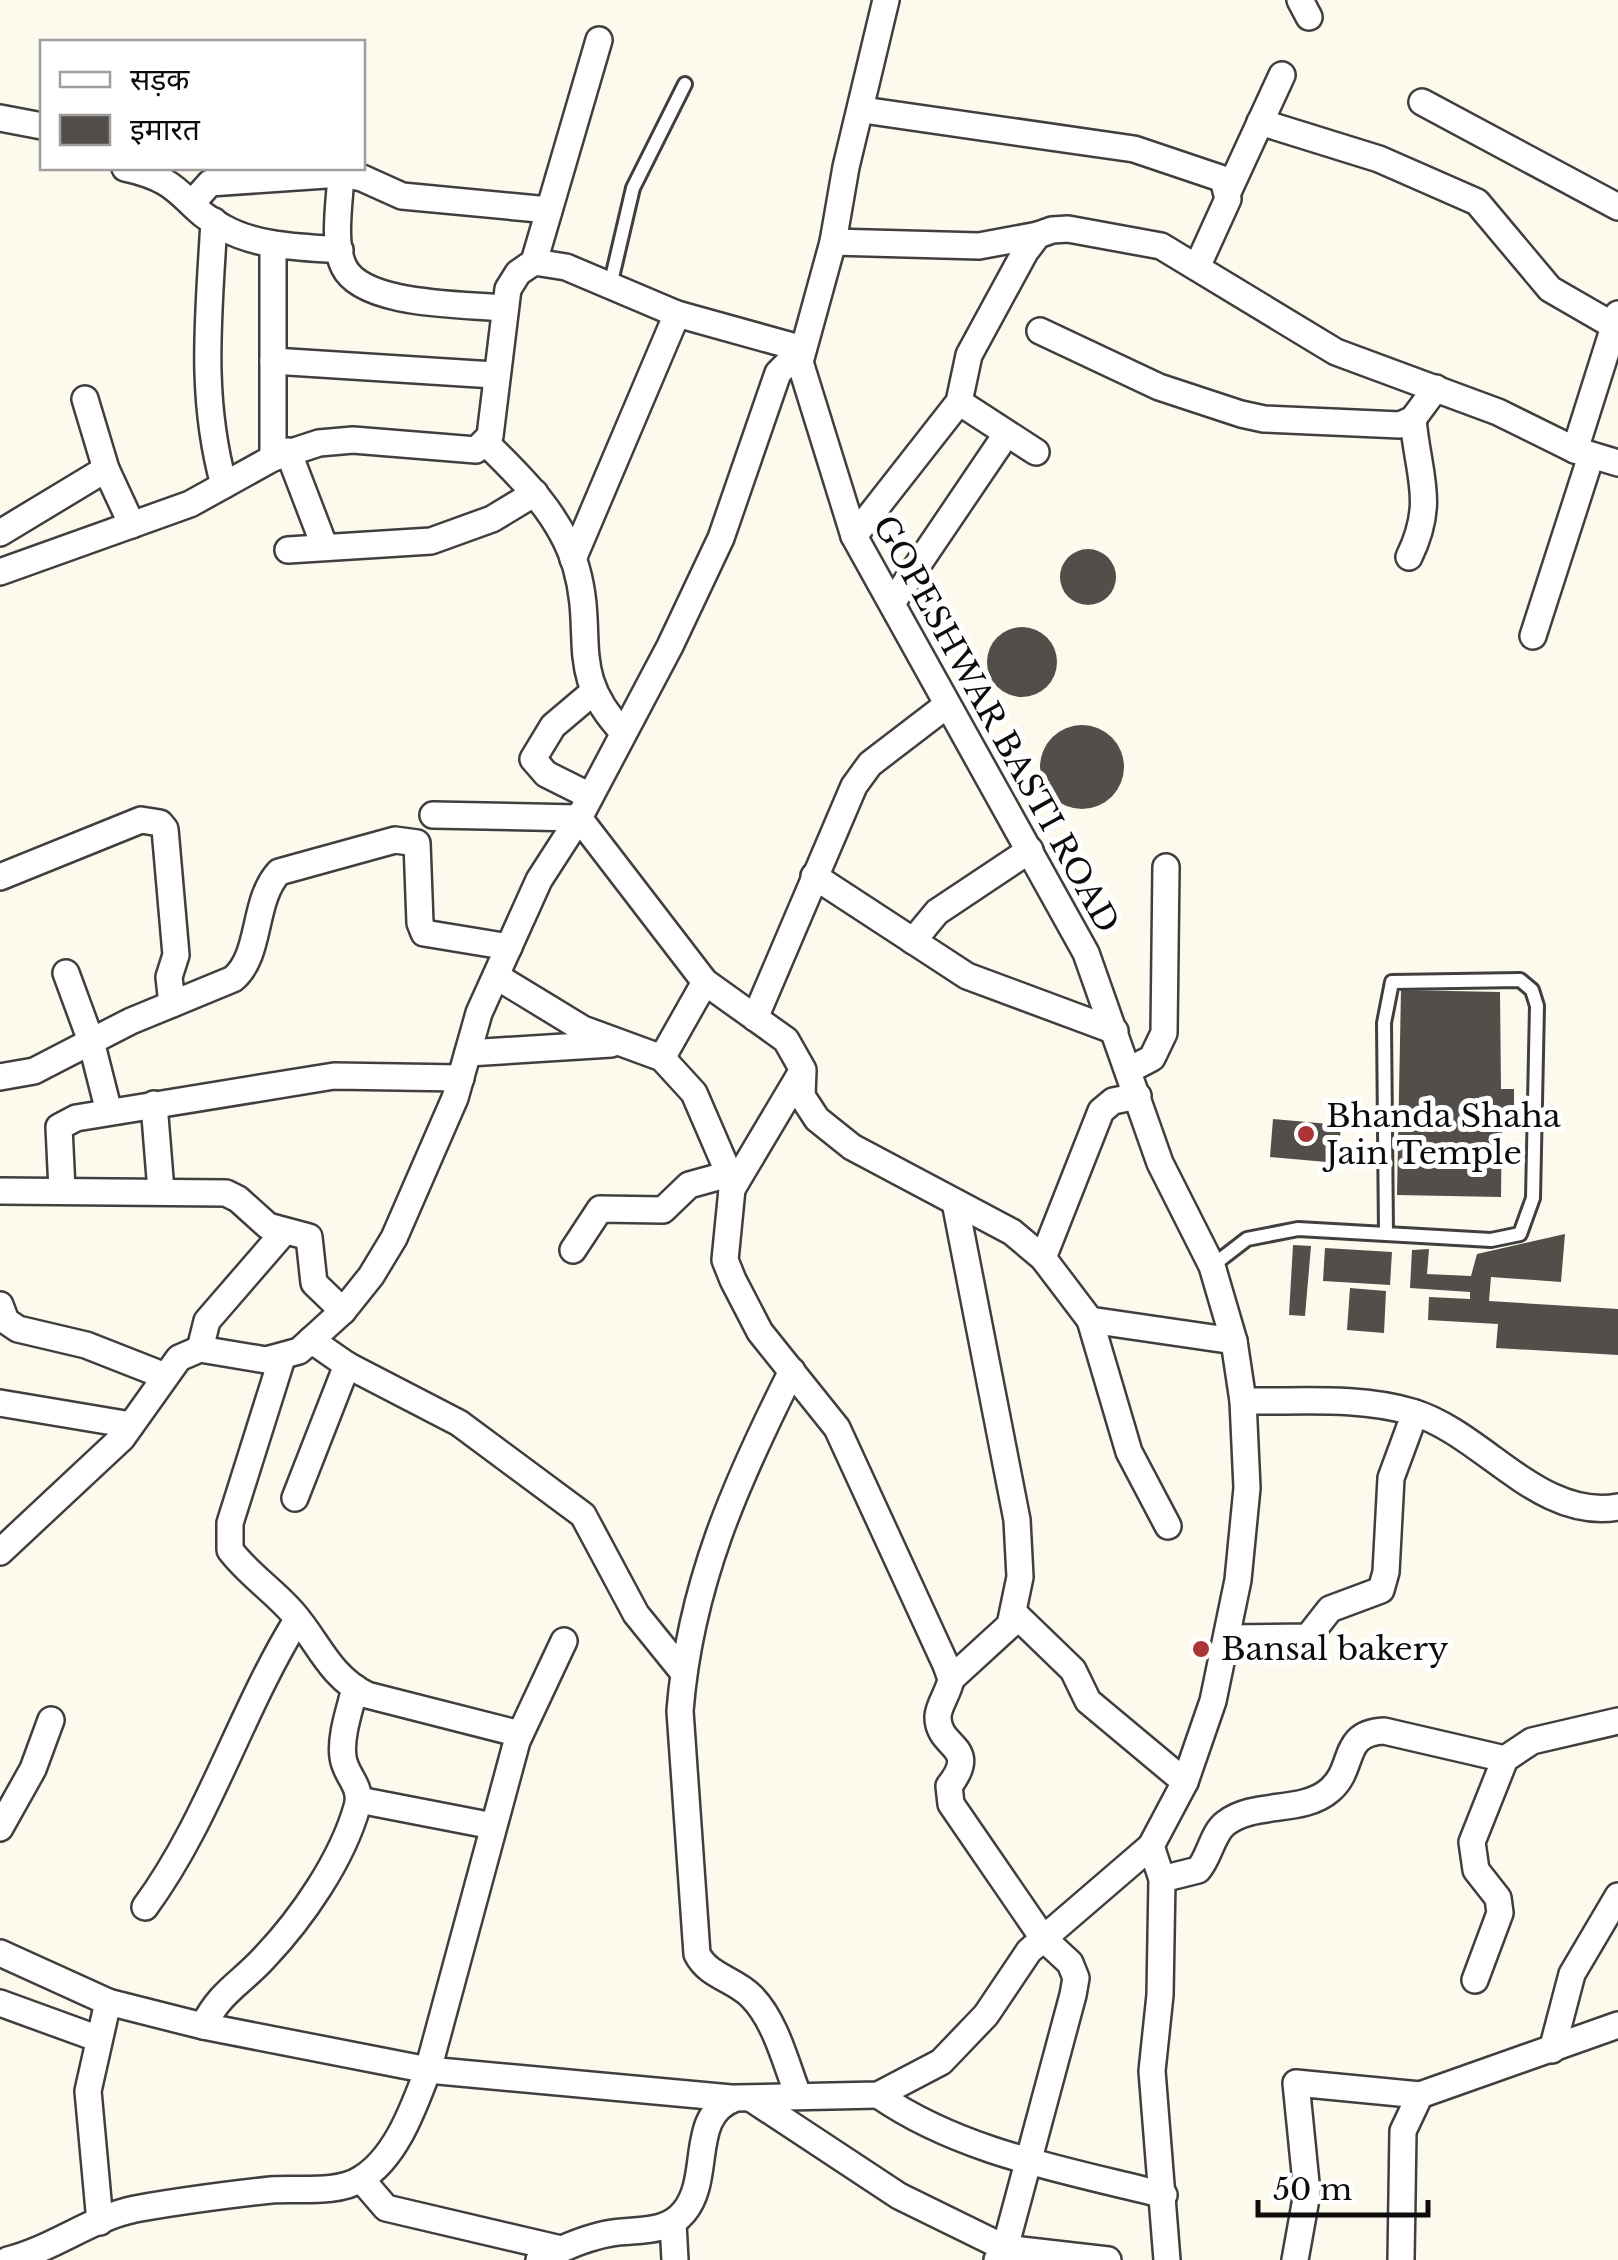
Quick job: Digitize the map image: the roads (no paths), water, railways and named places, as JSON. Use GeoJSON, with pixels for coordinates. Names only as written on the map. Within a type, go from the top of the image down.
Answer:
{"type":"FeatureCollection","features":[{"type":"Feature","properties":{"kind":"street"},"geometry":{"type":"LineString","coordinates":[[0,1552],[26,1532],[131,1424],[179,1358],[200,1349],[282,1358],[312,1340],[344,1311],[394,1238],[496,976],[539,880],[585,807],[721,538],[778,372],[801,356],[833,242],[846,168],[863,110],[886,0]]}},
{"type":"Feature","properties":{"kind":"street"},"geometry":{"type":"LineString","coordinates":[[486,444],[504,308],[518,273],[534,262],[599,40]]}},
{"type":"Feature","properties":{"kind":"street"},"geometry":{"type":"LineString","coordinates":[[1198,264],[1282,74]]}},
{"type":"Feature","properties":{"kind":"street"},"geometry":{"type":"LineString","coordinates":[[1422,102],[1618,206]]}},
{"type":"Feature","properties":{"kind":"street"},"geometry":{"type":"LineString","coordinates":[[863,110],[1134,148],[1223,179],[1228,190]]}},
{"type":"Feature","properties":{"kind":"street"},"geometry":{"type":"LineString","coordinates":[[0,118],[40,126]]}},
{"type":"Feature","properties":{"kind":"street"},"geometry":{"type":"LineString","coordinates":[[1260,122],[1380,159],[1477,202],[1550,289],[1616,320],[1533,636]]}},
{"type":"Feature","properties":{"kind":"street"},"geometry":{"type":"LineString","coordinates":[[134,170],[165,178],[214,221],[242,235],[273,244],[340,250]]}},
{"type":"Feature","properties":{"kind":"street"},"geometry":{"type":"LineString","coordinates":[[193,202],[210,183],[340,174],[362,178],[402,196],[550,210]]}},
{"type":"Feature","properties":{"kind":"street"},"geometry":{"type":"LineString","coordinates":[[340,174],[340,250],[343,266],[352,278],[371,290],[504,308]]}},
{"type":"Feature","properties":{"kind":"street"},"geometry":{"type":"LineString","coordinates":[[214,221],[206,410],[224,485]]}},
{"type":"Feature","properties":{"kind":"street"},"geometry":{"type":"LineString","coordinates":[[833,242],[979,246],[1068,229],[1161,246],[1198,264],[1336,352],[1498,412],[1583,453],[1618,463]]}},
{"type":"Feature","properties":{"kind":"street"},"geometry":{"type":"LineString","coordinates":[[854,536],[959,402],[969,355],[1038,235]]}},
{"type":"Feature","properties":{"kind":"street"},"geometry":{"type":"LineString","coordinates":[[273,244],[273,361],[280,454],[324,545]]}},
{"type":"Feature","properties":{"kind":"street"},"geometry":{"type":"LineString","coordinates":[[534,262],[566,267],[677,314],[801,356]]}},
{"type":"Feature","properties":{"kind":"street"},"geometry":{"type":"LineString","coordinates":[[573,559],[677,314]]}},
{"type":"Feature","properties":{"kind":"street"},"geometry":{"type":"LineString","coordinates":[[1040,331],[1160,388],[1264,419],[1400,425],[1414,420],[1436,388]]}},
{"type":"Feature","properties":{"kind":"street","name":"GOPESHWAR BASTI ROAD"},"geometry":{"type":"LineString","coordinates":[[0,1953],[108,2002],[203,2026],[428,2070],[744,2098],[878,2094],[953,2052],[1043,1938],[1151,1846],[1184,1782],[1213,1701],[1227,1638],[1247,1488],[1243,1401],[1234,1341],[1212,1266],[1160,1163],[1086,953],[854,536],[801,356]]}},
{"type":"Feature","properties":{"kind":"street"},"geometry":{"type":"LineString","coordinates":[[273,361],[494,375]]}},
{"type":"Feature","properties":{"kind":"street"},"geometry":{"type":"LineString","coordinates":[[85,398],[106,469],[132,525]]}},
{"type":"Feature","properties":{"kind":"street"},"geometry":{"type":"LineString","coordinates":[[959,402],[1036,452]]}},
{"type":"Feature","properties":{"kind":"street"},"geometry":{"type":"LineString","coordinates":[[1410,557],[1424,526],[1426,500],[1414,420]]}},
{"type":"Feature","properties":{"kind":"street"},"geometry":{"type":"LineString","coordinates":[[106,469],[0,534],[5,570],[190,504],[280,454],[353,440],[463,450],[486,444]]}},
{"type":"Feature","properties":{"kind":"street"},"geometry":{"type":"LineString","coordinates":[[892,603],[1001,442]]}},
{"type":"Feature","properties":{"kind":"street"},"geometry":{"type":"LineString","coordinates":[[486,444],[535,493],[573,559],[592,693],[624,732]]}},
{"type":"Feature","properties":{"kind":"street"},"geometry":{"type":"LineString","coordinates":[[288,550],[431,541],[492,519],[535,493]]}},
{"type":"Feature","properties":{"kind":"street"},"geometry":{"type":"LineString","coordinates":[[592,693],[553,726],[533,759],[585,807],[705,982],[786,1040],[802,1070],[806,1106],[833,1134],[1012,1232],[1042,1258],[1090,1320],[1128,1452],[1168,1526]]}},
{"type":"Feature","properties":{"kind":"street"},"geometry":{"type":"LineString","coordinates":[[755,1018],[842,811],[870,764],[948,705]]}},
{"type":"Feature","properties":{"kind":"street"},"geometry":{"type":"LineString","coordinates":[[433,815],[585,807]]}},
{"type":"Feature","properties":{"kind":"street"},"geometry":{"type":"LineString","coordinates":[[0,877],[141,820],[160,822],[165,829],[176,956],[169,977],[172,1004]]}},
{"type":"Feature","properties":{"kind":"street"},"geometry":{"type":"LineString","coordinates":[[0,1077],[34,1071],[240,973],[268,884],[279,872],[395,840],[417,843],[420,923],[424,933],[509,947]]}},
{"type":"Feature","properties":{"kind":"street"},"geometry":{"type":"LineString","coordinates":[[913,941],[938,912],[1030,850]]}},
{"type":"Feature","properties":{"kind":"street"},"geometry":{"type":"LineString","coordinates":[[1129,1070],[1152,1058],[1164,1033],[1166,867]]}},
{"type":"Feature","properties":{"kind":"street"},"geometry":{"type":"LineString","coordinates":[[814,876],[967,976],[1115,1031]]}},
{"type":"Feature","properties":{"kind":"street"},"geometry":{"type":"LineString","coordinates":[[66,972],[91,1041],[109,1112]]}},
{"type":"Feature","properties":{"kind":"street"},"geometry":{"type":"LineString","coordinates":[[496,976],[583,1029],[662,1058],[694,1093],[731,1182],[725,1260],[754,1322],[837,1428],[951,1679]]}},
{"type":"Feature","properties":{"kind":"street"},"geometry":{"type":"LineString","coordinates":[[662,1058],[705,982]]}},
{"type":"Feature","properties":{"kind":"street"},"geometry":{"type":"LineString","coordinates":[[62,1190],[58,1127],[65,1121],[334,1076],[464,1066],[626,1043]]}},
{"type":"Feature","properties":{"kind":"street"},"geometry":{"type":"LineString","coordinates":[[731,1182],[802,1070]]}},
{"type":"Feature","properties":{"kind":"street"},"geometry":{"type":"LineString","coordinates":[[1042,1258],[1102,1111],[1113,1100],[1138,1096]]}},
{"type":"Feature","properties":{"kind":"street"},"geometry":{"type":"LineString","coordinates":[[154,1104],[161,1191]]}},
{"type":"Feature","properties":{"kind":"street"},"geometry":{"type":"LineString","coordinates":[[574,1250],[600,1209],[663,1210],[690,1185],[731,1182]]}},
{"type":"Feature","properties":{"kind":"street"},"geometry":{"type":"LineString","coordinates":[[0,1211],[0,1190],[226,1193],[238,1198],[268,1226],[310,1237],[314,1283],[344,1311]]}},
{"type":"Feature","properties":{"kind":"street"},"geometry":{"type":"LineString","coordinates":[[956,1202],[1016,1520],[1020,1577],[1014,1613],[1000,1638],[951,1679],[938,1714],[940,1728],[962,1758],[962,1770],[949,1786],[951,1804],[1043,1938],[1070,1963],[1076,1978],[1032,2161],[1001,2254]]}},
{"type":"Feature","properties":{"kind":"street"},"geometry":{"type":"LineString","coordinates":[[200,1349],[207,1321],[284,1232]]}},
{"type":"Feature","properties":{"kind":"street"},"geometry":{"type":"LineString","coordinates":[[0,1305],[6,1320],[18,1329],[86,1345],[164,1376]]}},
{"type":"Feature","properties":{"kind":"street"},"geometry":{"type":"LineString","coordinates":[[1090,1320],[1234,1341]]}},
{"type":"Feature","properties":{"kind":"street"},"geometry":{"type":"LineString","coordinates":[[312,1340],[347,1365],[459,1424],[583,1514],[636,1614],[683,1672]]}},
{"type":"Feature","properties":{"kind":"street"},"geometry":{"type":"LineString","coordinates":[[282,1358],[228,1539],[230,1550],[297,1620],[332,1671],[354,1688],[520,1734]]}},
{"type":"Feature","properties":{"kind":"street"},"geometry":{"type":"LineString","coordinates":[[294,1498],[347,1365]]}},
{"type":"Feature","properties":{"kind":"street"},"geometry":{"type":"LineString","coordinates":[[792,1371],[721,1518],[683,1672],[680,1712],[697,1954],[706,1969],[740,1986],[760,2007],[798,2095]]}},
{"type":"Feature","properties":{"kind":"street"},"geometry":{"type":"LineString","coordinates":[[1243,1401],[1374,1404],[1415,1413],[1454,1432],[1564,1502],[1604,1509],[1618,1506]]}},
{"type":"Feature","properties":{"kind":"street"},"geometry":{"type":"LineString","coordinates":[[0,1403],[131,1424]]}},
{"type":"Feature","properties":{"kind":"street"},"geometry":{"type":"LineString","coordinates":[[1227,1638],[1308,1637],[1330,1610],[1380,1590],[1386,1572],[1392,1478],[1415,1413]]}},
{"type":"Feature","properties":{"kind":"street"},"geometry":{"type":"LineString","coordinates":[[1014,1613],[1073,1670],[1088,1701],[1184,1782]]}},
{"type":"Feature","properties":{"kind":"street"},"geometry":{"type":"LineString","coordinates":[[145,1907],[170,1874],[250,1702],[297,1620]]}},
{"type":"Feature","properties":{"kind":"street"},"geometry":{"type":"LineString","coordinates":[[8,2260],[49,2247],[135,2209],[343,2186],[361,2179],[376,2166],[408,2120],[428,2070],[520,1734],[564,1642]]}},
{"type":"Feature","properties":{"kind":"street"},"geometry":{"type":"LineString","coordinates":[[203,2026],[216,2000],[266,1957],[316,1890],[352,1824],[359,1800],[358,1786],[344,1765],[342,1752],[354,1688]]}},
{"type":"Feature","properties":{"kind":"street"},"geometry":{"type":"LineString","coordinates":[[0,1828],[33,1769],[50,1720]]}},
{"type":"Feature","properties":{"kind":"street"},"geometry":{"type":"LineString","coordinates":[[1475,1980],[1500,1913],[1498,1898],[1476,1870],[1472,1842],[1504,1759],[1532,1742],[1618,1720]]}},
{"type":"Feature","properties":{"kind":"street"},"geometry":{"type":"LineString","coordinates":[[1162,1879],[1198,1870],[1220,1828],[1234,1818],[1320,1797],[1333,1788],[1359,1736],[1368,1732],[1384,1731],[1504,1759]]}},
{"type":"Feature","properties":{"kind":"street"},"geometry":{"type":"LineString","coordinates":[[359,1800],[492,1826]]}},
{"type":"Feature","properties":{"kind":"street"},"geometry":{"type":"LineString","coordinates":[[1151,1846],[1162,1879],[1160,1994],[1152,2071],[1167,2260]]}},
{"type":"Feature","properties":{"kind":"street"},"geometry":{"type":"LineString","coordinates":[[1552,2050],[1572,1974],[1618,1896]]}},
{"type":"Feature","properties":{"kind":"street"},"geometry":{"type":"LineString","coordinates":[[100,2222],[88,2091],[108,2002]]}},
{"type":"Feature","properties":{"kind":"street"},"geometry":{"type":"LineString","coordinates":[[0,2004],[100,2039]]}},
{"type":"Feature","properties":{"kind":"street"},"geometry":{"type":"LineString","coordinates":[[1295,2260],[1307,2193],[1296,2082],[1420,2095],[1618,2026]]}},
{"type":"Feature","properties":{"kind":"street"},"geometry":{"type":"LineString","coordinates":[[878,2094],[928,2126],[1032,2161],[1164,2194]]}},
{"type":"Feature","properties":{"kind":"street"},"geometry":{"type":"LineString","coordinates":[[1402,2260],[1403,2132],[1420,2095]]}},
{"type":"Feature","properties":{"kind":"street"},"geometry":{"type":"LineString","coordinates":[[361,2179],[386,2208],[550,2254],[612,2233],[646,2231],[673,2223],[687,2209],[696,2189],[712,2110],[744,2098],[898,2196],[1001,2254],[1108,2260]]}},
{"type":"Feature","properties":{"kind":"street"},"geometry":{"type":"LineString","coordinates":[[673,2223],[674,2260]]}},
{"type":"Feature","properties":{"kind":"lane"},"geometry":{"type":"LineString","coordinates":[[610,286],[633,188],[684,84]]}},
{"type":"Feature","properties":{"kind":"lane"},"geometry":{"type":"LineString","coordinates":[[1212,1266],[1247,1239],[1269,1233],[1298,1230],[1492,1240],[1520,1234],[1533,1198],[1537,1006],[1532,990],[1520,980],[1392,982],[1384,1023],[1386,1234]]}},
{"type":"Feature","properties":{"kind":"place","name":"Bhanda Shaha Jain Temple"},"geometry":{"type":"Point","coordinates":[1306,1134]}},
{"type":"Feature","properties":{"kind":"place","name":"Bansal bakery"},"geometry":{"type":"Point","coordinates":[1201,1649]}}]}
